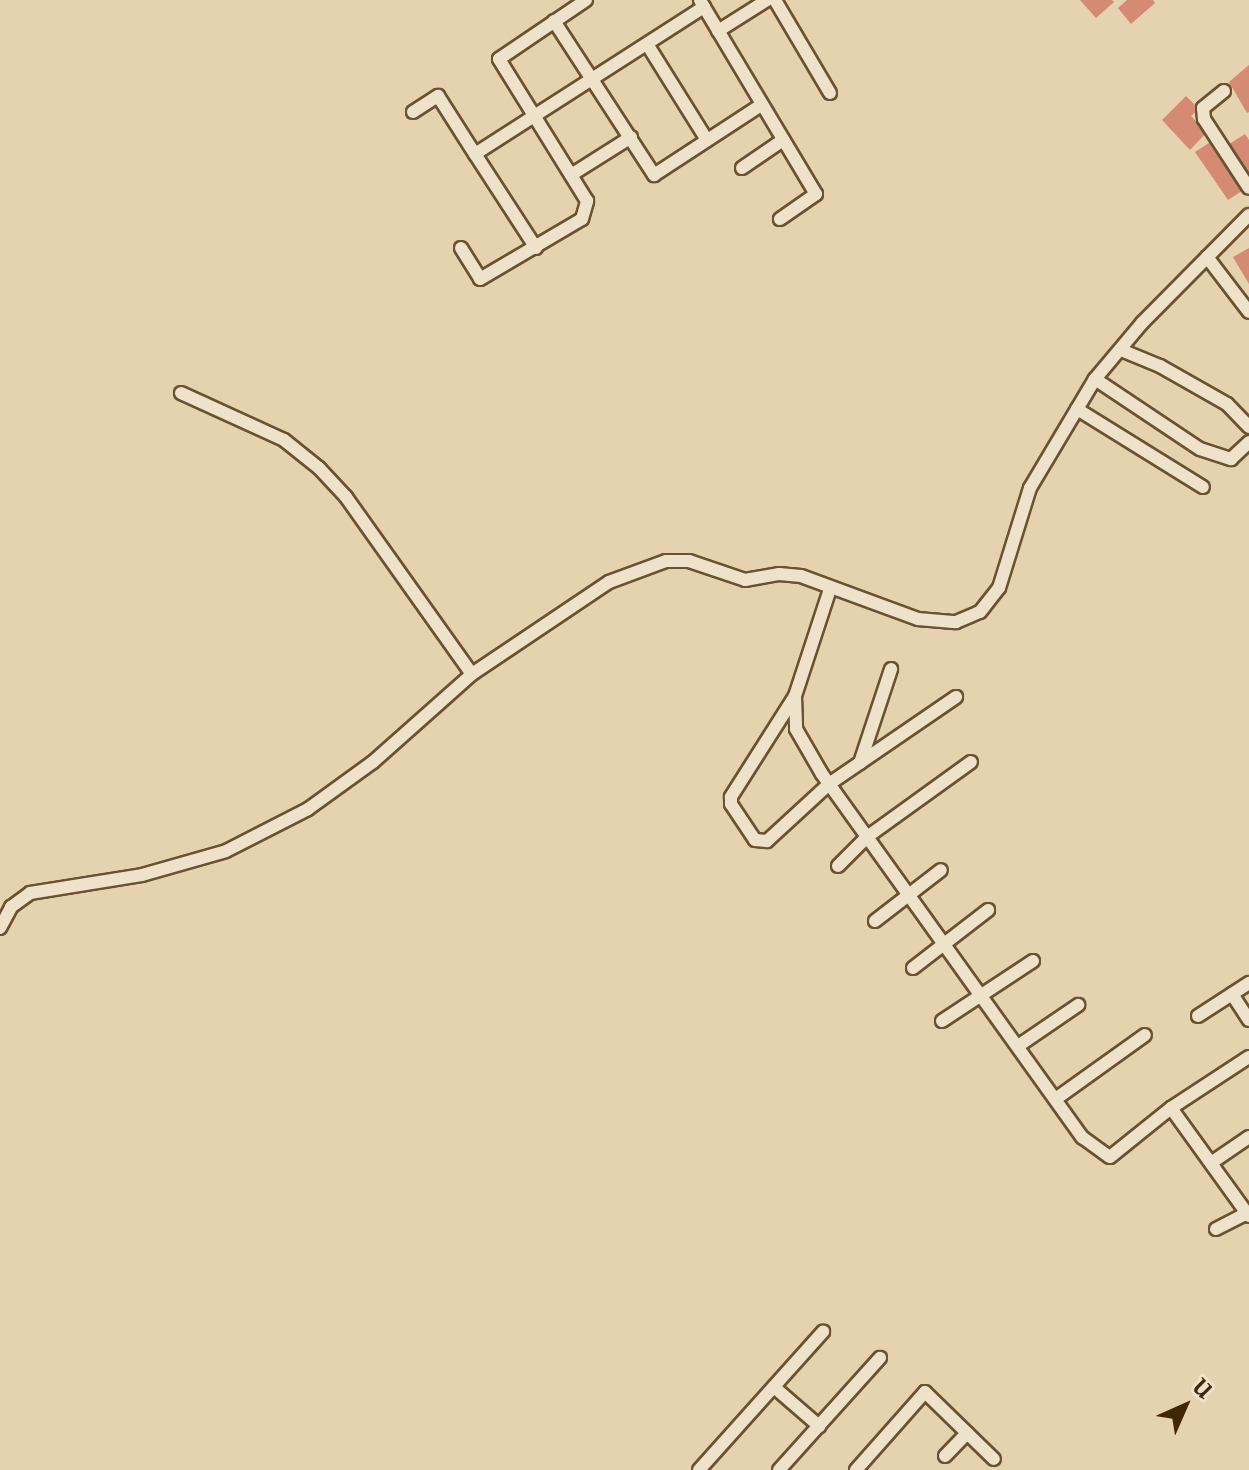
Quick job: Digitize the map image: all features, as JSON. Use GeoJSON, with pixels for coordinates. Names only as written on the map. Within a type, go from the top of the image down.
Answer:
{"type":"FeatureCollection","features":[{"type":"Feature","properties":{"kind":"street"},"geometry":{"type":"LineString","coordinates":[[461,248],[480,279],[582,219],[587,201],[499,59],[586,0]]}},
{"type":"Feature","properties":{"kind":"street"},"geometry":{"type":"LineString","coordinates":[[718,31],[767,0]]}},
{"type":"Feature","properties":{"kind":"street"},"geometry":{"type":"LineString","coordinates":[[775,0],[830,93]]}},
{"type":"Feature","properties":{"kind":"street"},"geometry":{"type":"LineString","coordinates":[[475,154],[647,44],[702,4],[816,194],[780,219]]}},
{"type":"Feature","properties":{"kind":"street"},"geometry":{"type":"LineString","coordinates":[[554,21],[594,78],[654,175],[761,105]]}},
{"type":"Feature","properties":{"kind":"street"},"geometry":{"type":"LineString","coordinates":[[647,44],[707,140]]}},
{"type":"Feature","properties":{"kind":"street"},"geometry":{"type":"LineString","coordinates":[[1224,91],[1203,108],[1204,119],[1249,188]]}},
{"type":"Feature","properties":{"kind":"street"},"geometry":{"type":"LineString","coordinates":[[413,112],[438,96],[536,248]]}},
{"type":"Feature","properties":{"kind":"street"},"geometry":{"type":"LineString","coordinates":[[571,175],[631,137]]}},
{"type":"Feature","properties":{"kind":"street"},"geometry":{"type":"LineString","coordinates":[[742,168],[783,140]]}},
{"type":"Feature","properties":{"kind":"street"},"geometry":{"type":"LineString","coordinates":[[0,928],[11,907],[30,893],[142,875],[226,851],[260,836],[308,809],[373,762],[472,674],[609,582],[666,561],[689,561],[745,580],[779,574],[801,576],[918,619],[956,622],[987,608],[999,588],[1030,488],[1095,379],[1249,215]]}},
{"type":"Feature","properties":{"kind":"street"},"geometry":{"type":"LineString","coordinates":[[1207,257],[1249,312]]}},
{"type":"Feature","properties":{"kind":"street"},"geometry":{"type":"LineString","coordinates":[[1121,350],[1160,366],[1227,404],[1249,427]]}},
{"type":"Feature","properties":{"kind":"street"},"geometry":{"type":"LineString","coordinates":[[1095,379],[1200,449],[1231,459],[1249,442]]}},
{"type":"Feature","properties":{"kind":"street"},"geometry":{"type":"LineString","coordinates":[[181,393],[284,440],[319,468],[346,497],[472,674]]}},
{"type":"Feature","properties":{"kind":"street"},"geometry":{"type":"LineString","coordinates":[[1077,409],[1203,487]]}},
{"type":"Feature","properties":{"kind":"street"},"geometry":{"type":"LineString","coordinates":[[830,589],[795,696],[731,797],[731,804],[755,840],[767,841],[829,784],[956,697]]}},
{"type":"Feature","properties":{"kind":"street"},"geometry":{"type":"LineString","coordinates":[[860,763],[891,669]]}},
{"type":"Feature","properties":{"kind":"street"},"geometry":{"type":"LineString","coordinates":[[795,696],[796,729],[829,784],[1082,1137],[1110,1157],[1171,1108],[1249,1057]]}},
{"type":"Feature","properties":{"kind":"street"},"geometry":{"type":"LineString","coordinates":[[838,866],[867,837],[971,762]]}},
{"type":"Feature","properties":{"kind":"street"},"geometry":{"type":"LineString","coordinates":[[875,921],[941,870]]}},
{"type":"Feature","properties":{"kind":"street"},"geometry":{"type":"LineString","coordinates":[[913,968],[988,910]]}},
{"type":"Feature","properties":{"kind":"street"},"geometry":{"type":"LineString","coordinates":[[942,1021],[1033,961]]}},
{"type":"Feature","properties":{"kind":"street"},"geometry":{"type":"LineString","coordinates":[[1198,1016],[1249,983]]}},
{"type":"Feature","properties":{"kind":"street"},"geometry":{"type":"LineString","coordinates":[[1232,994],[1249,1020]]}},
{"type":"Feature","properties":{"kind":"street"},"geometry":{"type":"LineString","coordinates":[[1018,1046],[1078,1005]]}},
{"type":"Feature","properties":{"kind":"street"},"geometry":{"type":"LineString","coordinates":[[1057,1098],[1145,1035]]}},
{"type":"Feature","properties":{"kind":"street"},"geometry":{"type":"LineString","coordinates":[[1171,1108],[1248,1214],[1216,1229]]}},
{"type":"Feature","properties":{"kind":"street"},"geometry":{"type":"LineString","coordinates":[[1211,1163],[1249,1137]]}},
{"type":"Feature","properties":{"kind":"street"},"geometry":{"type":"LineString","coordinates":[[699,1470],[823,1332]]}},
{"type":"Feature","properties":{"kind":"street"},"geometry":{"type":"LineString","coordinates":[[779,1470],[880,1358]]}},
{"type":"Feature","properties":{"kind":"street"},"geometry":{"type":"LineString","coordinates":[[774,1387],[819,1426]]}},
{"type":"Feature","properties":{"kind":"street"},"geometry":{"type":"LineString","coordinates":[[856,1470],[925,1392],[994,1459]]}},
{"type":"Feature","properties":{"kind":"street"},"geometry":{"type":"LineString","coordinates":[[945,1456],[967,1433]]}},
{"type":"Feature","properties":{"kind":"building"},"geometry":{"type":"Polygon","coordinates":[[[1080,0],[1112,0],[1114,2],[1096,18],[1080,0]]]}},
{"type":"Feature","properties":{"kind":"building"},"geometry":{"type":"Polygon","coordinates":[[[1127,0],[1153,0],[1155,3],[1131,24],[1118,8],[1127,0]]]}},
{"type":"Feature","properties":{"kind":"building"},"geometry":{"type":"Polygon","coordinates":[[[1249,65],[1249,112],[1247,113],[1229,82],[1249,65]]]}},
{"type":"Feature","properties":{"kind":"building"},"geometry":{"type":"Polygon","coordinates":[[[1186,96],[1199,109],[1191,116],[1207,132],[1190,150],[1162,120],[1186,96]]]}},
{"type":"Feature","properties":{"kind":"building"},"geometry":{"type":"Polygon","coordinates":[[[1245,134],[1249,140],[1249,185],[1226,146],[1245,134]]]}},
{"type":"Feature","properties":{"kind":"building"},"geometry":{"type":"Polygon","coordinates":[[[1212,141],[1245,189],[1228,200],[1195,152],[1212,141]]]}},
{"type":"Feature","properties":{"kind":"building"},"geometry":{"type":"Polygon","coordinates":[[[1249,248],[1249,284],[1233,257],[1249,248]]]}}]}
